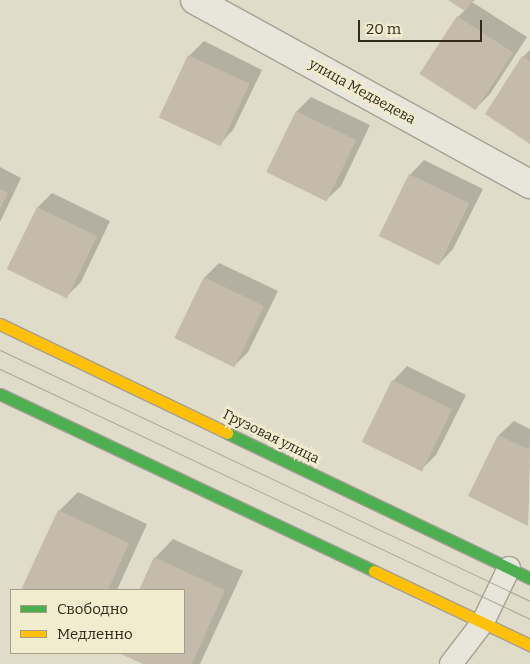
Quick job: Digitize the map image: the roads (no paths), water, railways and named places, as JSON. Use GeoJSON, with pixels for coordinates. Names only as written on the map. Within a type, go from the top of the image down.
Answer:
{"type":"FeatureCollection","features":[{"type":"Feature","properties":{"kind":"street","name":"улица Медведева"},"geometry":{"type":"LineString","coordinates":[[195,0],[530,184]]}},
{"type":"Feature","properties":{"kind":"street","name":"Грузовая улица"},"geometry":{"type":"LineString","coordinates":[[0,324],[530,578]]}},
{"type":"Feature","properties":{"kind":"street"},"geometry":{"type":"LineString","coordinates":[[0,394],[530,644]]}},
{"type":"Feature","properties":{"kind":"lane"},"geometry":{"type":"LineString","coordinates":[[450,664],[483,622],[509,568]]}},
{"type":"Feature","properties":{"kind":"tram line"},"geometry":{"type":"LineString","coordinates":[[0,350],[530,601]]}},
{"type":"Feature","properties":{"kind":"tram line"},"geometry":{"type":"LineString","coordinates":[[0,369],[530,619]]}}]}
